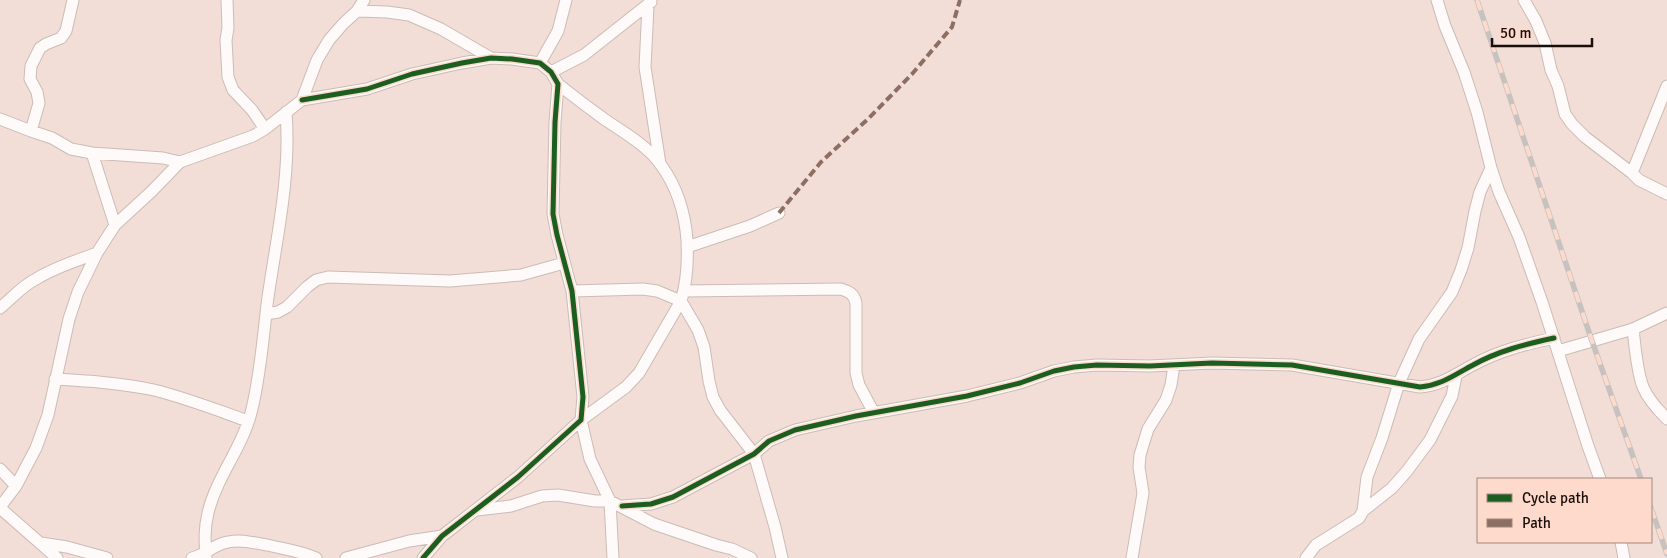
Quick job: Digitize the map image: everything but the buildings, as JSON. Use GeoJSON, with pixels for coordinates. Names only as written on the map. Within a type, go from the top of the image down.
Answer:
{"type":"FeatureCollection","features":[{"type":"Feature","properties":{"kind":"street"},"geometry":{"type":"LineString","coordinates":[[31,131],[38,103],[37,92],[30,79],[31,66],[40,48],[61,38],[66,31],[73,0]]}},
{"type":"Feature","properties":{"kind":"street"},"geometry":{"type":"LineString","coordinates":[[227,0],[228,28],[226,40],[228,77],[233,90],[252,110],[265,129]]}},
{"type":"Feature","properties":{"kind":"street"},"geometry":{"type":"LineString","coordinates":[[302,100],[317,60],[329,40],[357,11],[364,0]]}},
{"type":"Feature","properties":{"kind":"street"},"geometry":{"type":"LineString","coordinates":[[540,63],[558,31],[566,0]]}},
{"type":"Feature","properties":{"kind":"street"},"geometry":{"type":"LineString","coordinates":[[1437,0],[1477,112],[1499,192],[1519,237],[1600,478]]}},
{"type":"Feature","properties":{"kind":"street"},"geometry":{"type":"LineString","coordinates":[[1524,0],[1536,21],[1545,43],[1565,114],[1572,124],[1585,137],[1644,183],[1667,194]]}},
{"type":"Feature","properties":{"kind":"street"},"geometry":{"type":"LineString","coordinates":[[551,72],[584,55],[650,3]]}},
{"type":"Feature","properties":{"kind":"street"},"geometry":{"type":"LineString","coordinates":[[650,3],[645,67],[660,164]]}},
{"type":"Feature","properties":{"kind":"street"},"geometry":{"type":"LineString","coordinates":[[357,11],[409,15],[442,29],[491,58]]}},
{"type":"Feature","properties":{"kind":"street"},"geometry":{"type":"LineString","coordinates":[[57,558],[0,508],[9,483],[36,448],[48,415],[69,319],[78,292],[97,253],[115,225],[180,162],[253,136],[302,100],[367,89],[412,74],[491,58],[540,63],[551,72],[558,84],[636,140],[660,164],[684,212],[688,247],[682,296],[638,373],[626,387],[582,420],[518,477],[442,536],[423,558]]}},
{"type":"Feature","properties":{"kind":"street"},"geometry":{"type":"LineString","coordinates":[[558,84],[555,122],[554,214],[572,291],[583,397],[582,420],[590,459],[610,501],[613,558]]}},
{"type":"Feature","properties":{"kind":"street"},"geometry":{"type":"LineString","coordinates":[[1632,173],[1667,86]]}},
{"type":"Feature","properties":{"kind":"street"},"geometry":{"type":"LineString","coordinates":[[206,556],[204,534],[208,512],[220,482],[245,432],[258,384],[285,180],[288,137],[286,112]]}},
{"type":"Feature","properties":{"kind":"street"},"geometry":{"type":"LineString","coordinates":[[0,119],[52,138],[71,149],[92,153],[164,158],[180,162]]}},
{"type":"Feature","properties":{"kind":"street"},"geometry":{"type":"LineString","coordinates":[[92,153],[115,225]]}},
{"type":"Feature","properties":{"kind":"street"},"geometry":{"type":"LineString","coordinates":[[1306,558],[1316,545],[1359,518],[1367,476],[1382,438],[1399,383],[1419,339],[1452,292],[1468,248],[1480,192],[1491,168]]}},
{"type":"Feature","properties":{"kind":"street"},"geometry":{"type":"LineString","coordinates":[[688,247],[750,226],[778,213]]}},
{"type":"Feature","properties":{"kind":"street"},"geometry":{"type":"LineString","coordinates":[[0,308],[36,278],[97,253]]}},
{"type":"Feature","properties":{"kind":"street"},"geometry":{"type":"LineString","coordinates":[[266,314],[278,312],[287,307],[316,280],[328,277],[450,281],[521,275],[564,263]]}},
{"type":"Feature","properties":{"kind":"street"},"geometry":{"type":"LineString","coordinates":[[572,291],[643,289],[682,296],[842,289],[854,295],[856,303],[856,373],[859,386],[874,413]]}},
{"type":"Feature","properties":{"kind":"street"},"geometry":{"type":"LineString","coordinates":[[682,296],[704,347],[713,397],[720,410],[754,454],[769,502],[782,558]]}},
{"type":"Feature","properties":{"kind":"street"},"geometry":{"type":"LineString","coordinates":[[1558,351],[1633,329],[1667,313]]}},
{"type":"Feature","properties":{"kind":"street"},"geometry":{"type":"LineString","coordinates":[[1633,329],[1643,388],[1658,411],[1667,419]]}},
{"type":"Feature","properties":{"kind":"street"},"geometry":{"type":"LineString","coordinates":[[622,506],[651,504],[673,496],[754,454],[769,441],[795,430],[967,396],[1074,367],[1212,363],[1292,365],[1420,387],[1432,386],[1456,376],[1473,365],[1503,352],[1554,338]]}},
{"type":"Feature","properties":{"kind":"street"},"geometry":{"type":"LineString","coordinates":[[1132,558],[1143,493],[1139,467],[1140,455],[1148,429],[1166,400],[1171,385],[1174,365]]}},
{"type":"Feature","properties":{"kind":"street"},"geometry":{"type":"LineString","coordinates":[[1362,510],[1392,488],[1430,440],[1449,402],[1456,376]]}},
{"type":"Feature","properties":{"kind":"street"},"geometry":{"type":"LineString","coordinates":[[55,379],[93,381],[153,390],[201,404],[248,421]]}},
{"type":"Feature","properties":{"kind":"street"},"geometry":{"type":"LineString","coordinates":[[0,469],[9,483]]}},
{"type":"Feature","properties":{"kind":"street"},"geometry":{"type":"LineString","coordinates":[[475,510],[510,506],[542,496],[558,495],[595,501],[610,501],[654,524],[732,549],[750,558]]}},
{"type":"Feature","properties":{"kind":"street"},"geometry":{"type":"LineString","coordinates":[[346,558],[409,541],[442,536]]}},
{"type":"Feature","properties":{"kind":"street"},"geometry":{"type":"LineString","coordinates":[[192,558],[206,556],[217,545],[246,541],[301,552],[316,558]]}},
{"type":"Feature","properties":{"kind":"street"},"geometry":{"type":"LineString","coordinates":[[41,543],[67,547],[107,558]]}},
{"type":"Feature","properties":{"kind":"street"},"geometry":{"type":"LineString","coordinates":[[1621,543],[1624,558]]}},
{"type":"Feature","properties":{"kind":"railway"},"geometry":{"type":"LineString","coordinates":[[1477,0],[1592,341],[1641,478]]}},
{"type":"Feature","properties":{"kind":"railway"},"geometry":{"type":"LineString","coordinates":[[1652,511],[1667,554]]}},
{"type":"Feature","properties":{"kind":"marked path"},"geometry":{"type":"LineString","coordinates":[[779,213],[821,162],[869,118],[912,74],[952,27],[960,0]]}},
{"type":"Feature","properties":{"kind":"cycle path"},"geometry":{"type":"LineString","coordinates":[[302,100],[367,89],[412,74],[491,58],[540,63],[551,72],[558,84],[555,122],[553,214],[572,291],[583,397],[581,420],[518,477],[442,536],[423,558]]}},
{"type":"Feature","properties":{"kind":"cycle path"},"geometry":{"type":"LineString","coordinates":[[622,506],[651,504],[673,497],[754,454],[769,441],[795,430],[856,416],[967,396],[1074,367],[1212,363],[1292,365],[1420,387],[1441,382],[1502,352],[1554,338]]}}]}
